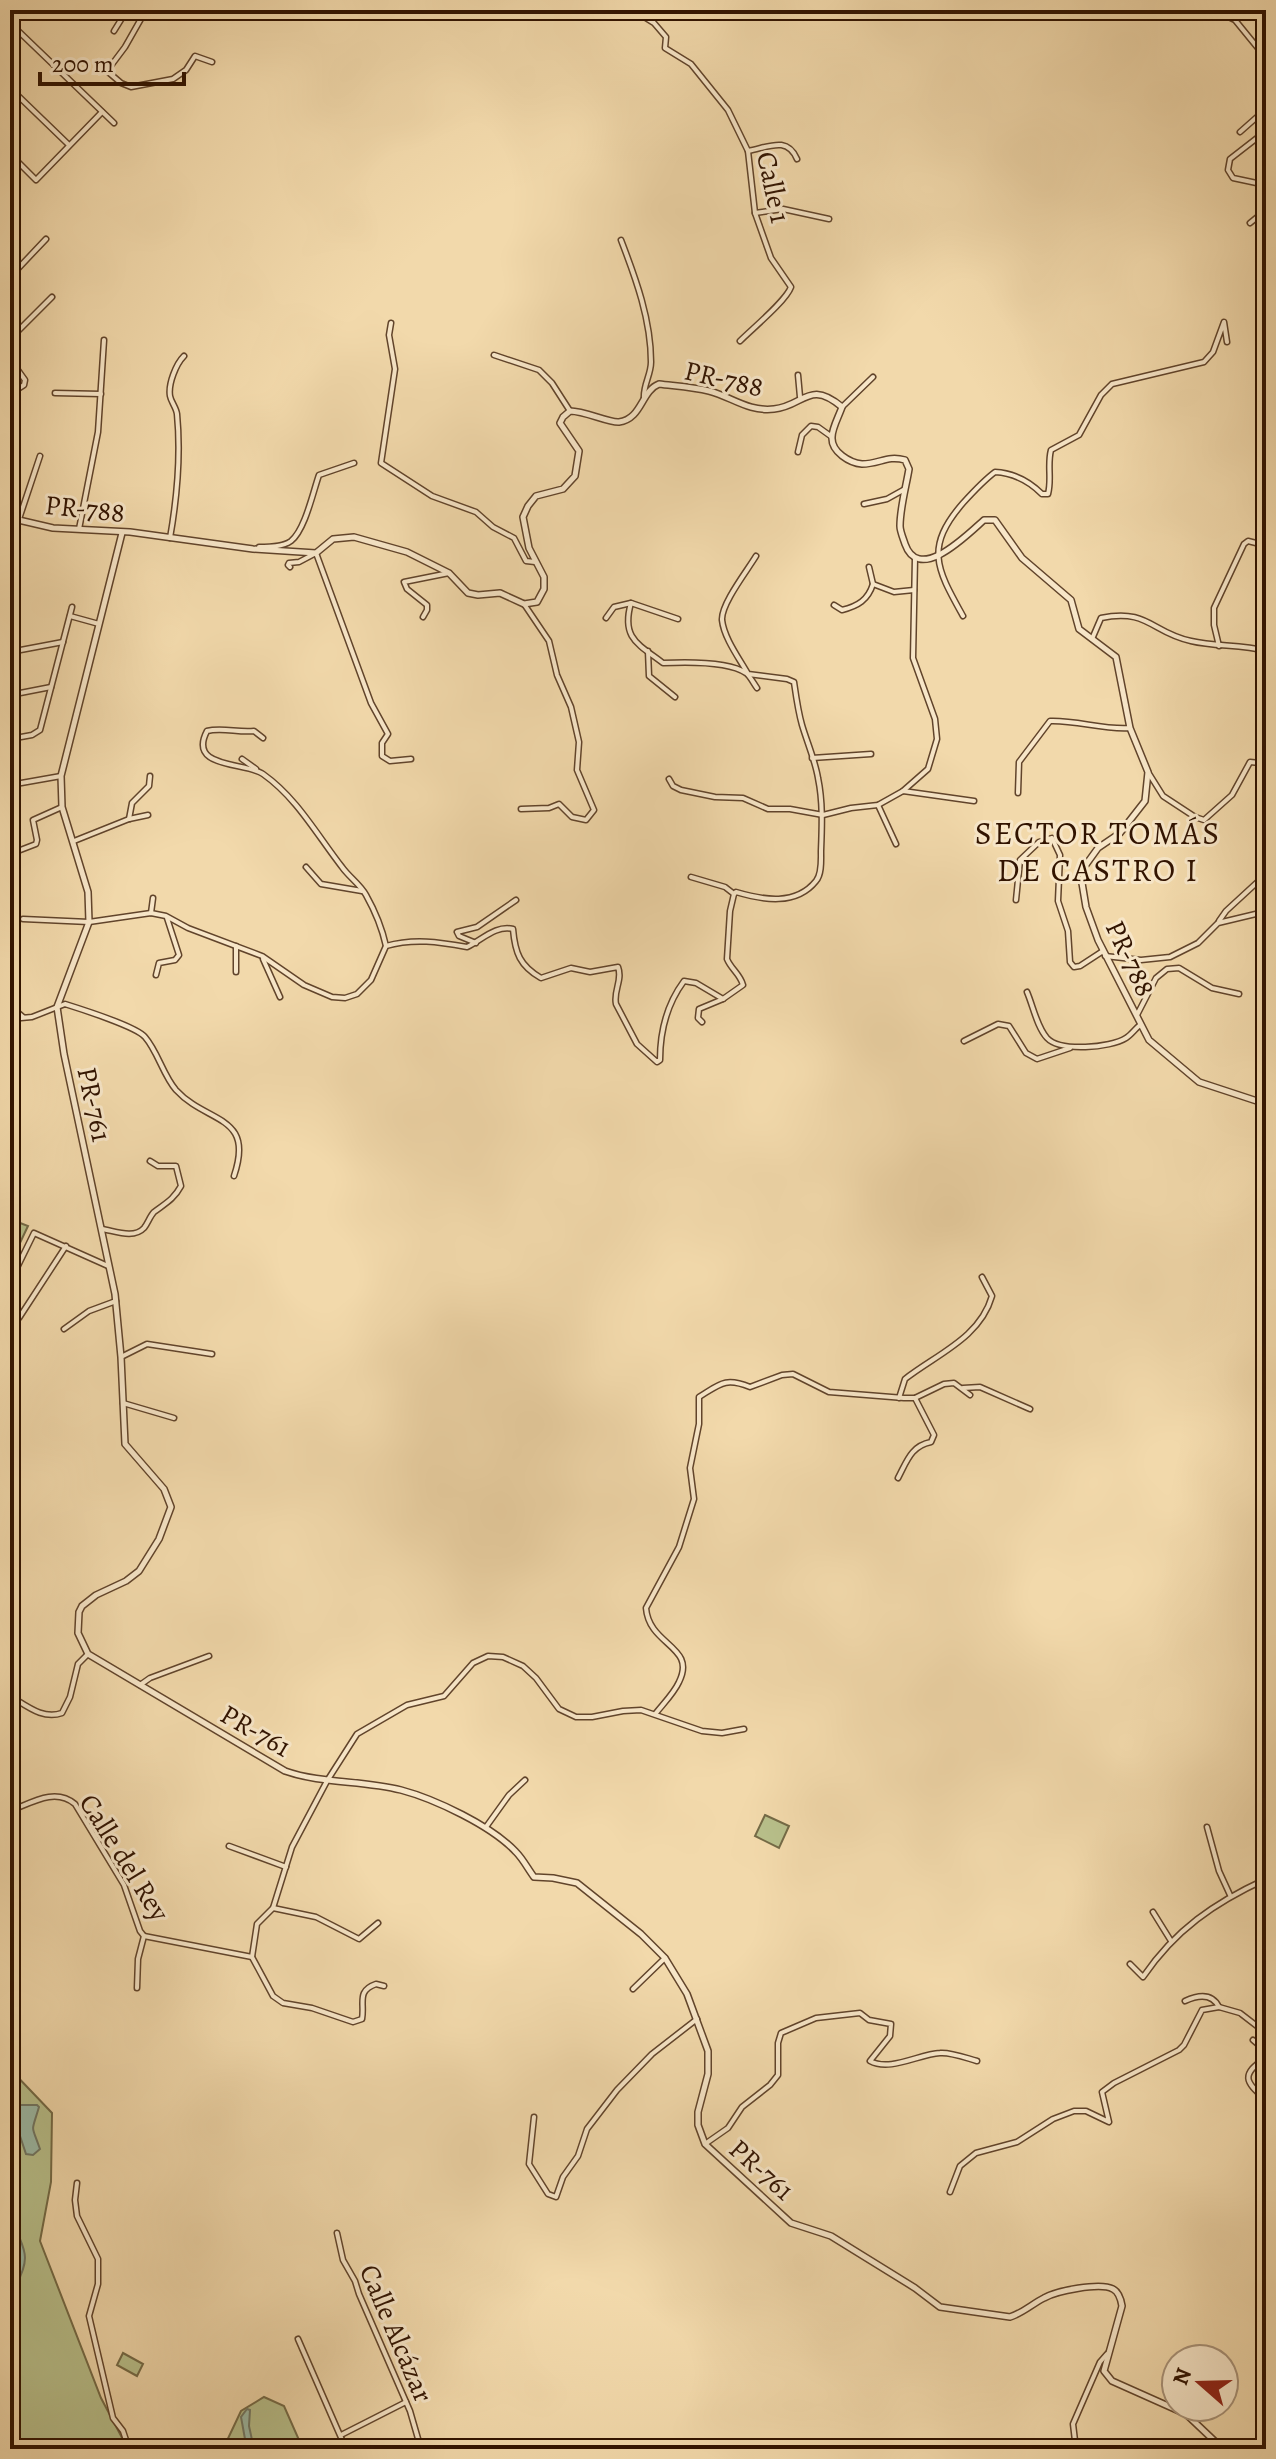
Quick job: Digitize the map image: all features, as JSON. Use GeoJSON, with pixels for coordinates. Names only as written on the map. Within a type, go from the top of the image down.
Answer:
{"type":"FeatureCollection","features":[{"type":"Feature","properties":{"kind":"street"},"geometry":{"type":"LineString","coordinates":[[114,31],[127,10]]}},
{"type":"Feature","properties":{"kind":"street"},"geometry":{"type":"LineString","coordinates":[[146,10],[107,71],[121,83],[131,87],[173,79],[186,70],[195,56],[212,62]]}},
{"type":"Feature","properties":{"kind":"street","name":"Calle 1"},"geometry":{"type":"LineString","coordinates":[[633,10],[654,23],[666,37],[665,48],[691,64],[728,110],[748,151],[755,213],[771,258],[791,287],[788,296],[740,341]]}},
{"type":"Feature","properties":{"kind":"street"},"geometry":{"type":"LineString","coordinates":[[1214,10],[1235,20],[1266,58]]}},
{"type":"Feature","properties":{"kind":"street"},"geometry":{"type":"LineString","coordinates":[[10,23],[114,123]]}},
{"type":"Feature","properties":{"kind":"street"},"geometry":{"type":"LineString","coordinates":[[10,34],[16,29]]}},
{"type":"Feature","properties":{"kind":"street"},"geometry":{"type":"LineString","coordinates":[[10,88],[69,146]]}},
{"type":"Feature","properties":{"kind":"street"},"geometry":{"type":"LineString","coordinates":[[1240,132],[1266,109]]}},
{"type":"Feature","properties":{"kind":"street"},"geometry":{"type":"LineString","coordinates":[[10,154],[36,180],[102,112]]}},
{"type":"Feature","properties":{"kind":"street"},"geometry":{"type":"LineString","coordinates":[[1266,131],[1230,159],[1228,170],[1233,178],[1266,185]]}},
{"type":"Feature","properties":{"kind":"street"},"geometry":{"type":"LineString","coordinates":[[748,151],[786,144],[792,148],[797,159]]}},
{"type":"Feature","properties":{"kind":"street"},"geometry":{"type":"LineString","coordinates":[[755,213],[783,209],[829,219]]}},
{"type":"Feature","properties":{"kind":"street"},"geometry":{"type":"LineString","coordinates":[[1250,223],[1266,210]]}},
{"type":"Feature","properties":{"kind":"street"},"geometry":{"type":"LineString","coordinates":[[10,277],[46,239]]}},
{"type":"Feature","properties":{"kind":"street"},"geometry":{"type":"LineString","coordinates":[[621,240],[637,283],[650,340],[651,367],[643,389],[645,400]]}},
{"type":"Feature","properties":{"kind":"street"},"geometry":{"type":"LineString","coordinates":[[10,339],[52,297]]}},
{"type":"Feature","properties":{"kind":"street"},"geometry":{"type":"LineString","coordinates":[[963,616],[944,582],[938,556],[939,541],[946,523],[982,482],[995,472],[1006,473],[1031,483],[1042,494],[1048,494],[1052,481],[1051,450],[1079,435],[1101,395],[1112,384],[1204,362],[1213,352],[1224,322],[1227,342]]}},
{"type":"Feature","properties":{"kind":"street"},"geometry":{"type":"LineString","coordinates":[[391,323],[389,335],[395,369],[381,463],[432,496],[476,512],[493,527],[514,538],[526,561],[535,562]]}},
{"type":"Feature","properties":{"kind":"street"},"geometry":{"type":"LineString","coordinates":[[79,529],[98,432],[104,340]]}},
{"type":"Feature","properties":{"kind":"street"},"geometry":{"type":"LineString","coordinates":[[494,355],[539,370],[552,383],[570,411],[560,423],[579,451],[575,476],[563,489],[536,496],[523,517],[529,548],[544,577],[544,589],[537,602],[524,604],[549,641],[579,742],[577,770],[594,810],[586,820],[572,817],[559,804],[549,808],[521,809]]}},
{"type":"Feature","properties":{"kind":"street"},"geometry":{"type":"LineString","coordinates":[[170,538],[177,504],[177,410],[170,396],[177,363],[184,356]]}},
{"type":"Feature","properties":{"kind":"street"},"geometry":{"type":"LineString","coordinates":[[10,359],[25,380],[24,385],[10,394]]}},
{"type":"Feature","properties":{"kind":"street"},"geometry":{"type":"LineString","coordinates":[[798,375],[800,397]]}},
{"type":"Feature","properties":{"kind":"street"},"geometry":{"type":"LineString","coordinates":[[873,377],[842,407],[832,437],[836,451],[852,462],[865,464],[893,457],[905,460],[909,469],[900,527],[906,548],[915,558],[926,561],[938,556],[960,542],[984,520],[995,520],[1022,558],[1071,600],[1079,629],[1116,657],[1130,728],[1148,772],[1163,796],[1195,817],[1204,820],[1232,795],[1250,762],[1260,763]]}},
{"type":"Feature","properties":{"kind":"street","name":"PR-788"},"geometry":{"type":"LineString","coordinates":[[570,411],[585,411],[617,423],[634,417],[653,387],[659,384],[709,391],[749,408],[774,409],[800,397],[823,395],[842,407]]}},
{"type":"Feature","properties":{"kind":"street"},"geometry":{"type":"LineString","coordinates":[[55,393],[101,394]]}},
{"type":"Feature","properties":{"kind":"street"},"geometry":{"type":"LineString","coordinates":[[798,452],[802,435],[811,426],[832,437]]}},
{"type":"Feature","properties":{"kind":"street"},"geometry":{"type":"LineString","coordinates":[[19,519],[40,456]]}},
{"type":"Feature","properties":{"kind":"street"},"geometry":{"type":"LineString","coordinates":[[253,549],[291,541],[302,523],[319,475],[354,463]]}},
{"type":"Feature","properties":{"kind":"street"},"geometry":{"type":"LineString","coordinates":[[864,504],[887,499],[905,489]]}},
{"type":"Feature","properties":{"kind":"street","name":"PR-788"},"geometry":{"type":"LineString","coordinates":[[10,518],[53,528],[316,553],[333,539],[354,537],[407,552],[449,573],[468,593],[500,593],[524,604]]}},
{"type":"Feature","properties":{"kind":"street","name":"PR-761"},"geometry":{"type":"LineString","coordinates":[[122,533],[61,776],[62,807],[88,892],[89,922],[57,1007],[116,1301],[125,1444],[164,1489],[171,1507],[159,1539],[139,1571],[82,1606],[78,1633],[88,1654],[285,1771],[327,1781],[402,1790],[486,1827],[516,1852],[534,1877],[577,1883],[641,1934],[665,1958],[687,1994],[708,2051],[708,2074],[698,2112],[698,2125],[705,2144],[791,2223],[831,2236],[940,2307],[1010,2317],[1057,2293],[1094,2286],[1113,2289],[1120,2296],[1122,2306],[1107,2354]]}},
{"type":"Feature","properties":{"kind":"street"},"geometry":{"type":"LineString","coordinates":[[1219,646],[1214,608],[1244,544],[1248,541],[1256,543],[1266,552]]}},
{"type":"Feature","properties":{"kind":"street"},"geometry":{"type":"LineString","coordinates":[[290,567],[288,564],[311,558],[316,553],[371,703],[388,734],[382,743],[382,756],[390,761],[411,759]]}},
{"type":"Feature","properties":{"kind":"street"},"geometry":{"type":"LineString","coordinates":[[756,556],[728,601],[722,619],[729,639],[757,688]]}},
{"type":"Feature","properties":{"kind":"street"},"geometry":{"type":"LineString","coordinates":[[669,779],[673,786],[681,790],[715,797],[743,798],[768,809],[823,815],[878,805],[903,791],[928,769],[937,739],[935,719],[913,658],[915,558]]}},
{"type":"Feature","properties":{"kind":"street"},"geometry":{"type":"LineString","coordinates":[[834,605],[842,610],[854,607],[869,596],[873,584],[869,567]]}},
{"type":"Feature","properties":{"kind":"street"},"geometry":{"type":"LineString","coordinates":[[423,617],[427,605],[407,589],[404,582],[449,573]]}},
{"type":"Feature","properties":{"kind":"street"},"geometry":{"type":"LineString","coordinates":[[873,584],[894,592],[914,590]]}},
{"type":"Feature","properties":{"kind":"street"},"geometry":{"type":"LineString","coordinates":[[631,603],[626,619],[627,629],[663,663],[697,661],[794,682],[823,815],[819,879],[800,893],[782,899],[734,894]]}},
{"type":"Feature","properties":{"kind":"street"},"geometry":{"type":"LineString","coordinates":[[606,618],[614,607],[631,603],[678,619]]}},
{"type":"Feature","properties":{"kind":"street"},"geometry":{"type":"LineString","coordinates":[[10,739],[32,735],[40,730],[72,607]]}},
{"type":"Feature","properties":{"kind":"street"},"geometry":{"type":"LineString","coordinates":[[1092,639],[1101,618],[1121,613],[1140,617],[1187,641],[1219,646],[1250,646],[1266,651]]}},
{"type":"Feature","properties":{"kind":"street"},"geometry":{"type":"LineString","coordinates":[[70,616],[99,624]]}},
{"type":"Feature","properties":{"kind":"street"},"geometry":{"type":"LineString","coordinates":[[10,652],[63,642]]}},
{"type":"Feature","properties":{"kind":"street"},"geometry":{"type":"LineString","coordinates":[[648,651],[649,676],[675,697]]}},
{"type":"Feature","properties":{"kind":"street"},"geometry":{"type":"LineString","coordinates":[[10,695],[51,687]]}},
{"type":"Feature","properties":{"kind":"street"},"geometry":{"type":"LineString","coordinates":[[1018,793],[1019,762],[1050,721],[1130,728]]}},
{"type":"Feature","properties":{"kind":"street"},"geometry":{"type":"LineString","coordinates":[[259,771],[214,760],[204,751],[202,740],[207,731],[213,729],[240,733],[254,731],[263,738]]}},
{"type":"Feature","properties":{"kind":"street"},"geometry":{"type":"LineString","coordinates":[[812,758],[871,754]]}},
{"type":"Feature","properties":{"kind":"street"},"geometry":{"type":"LineString","coordinates":[[23,919],[89,922],[151,913],[166,916],[188,928],[262,956],[304,985],[332,997],[345,998],[357,994],[371,980],[386,946],[381,926],[364,892],[300,809],[242,759]]}},
{"type":"Feature","properties":{"kind":"street","name":"PR-788"},"geometry":{"type":"LineString","coordinates":[[1148,772],[1145,801],[1120,833],[1098,848],[1085,866],[1082,883],[1086,907],[1104,953],[1149,1040],[1190,1077],[1208,1086],[1266,1104]]}},
{"type":"Feature","properties":{"kind":"street"},"geometry":{"type":"LineString","coordinates":[[10,785],[61,776]]}},
{"type":"Feature","properties":{"kind":"street"},"geometry":{"type":"LineString","coordinates":[[129,819],[132,803],[149,786],[150,776]]}},
{"type":"Feature","properties":{"kind":"street"},"geometry":{"type":"LineString","coordinates":[[903,791],[974,801]]}},
{"type":"Feature","properties":{"kind":"street"},"geometry":{"type":"LineString","coordinates":[[878,805],[896,844]]}},
{"type":"Feature","properties":{"kind":"street"},"geometry":{"type":"LineString","coordinates":[[10,854],[36,844],[33,820],[62,807]]}},
{"type":"Feature","properties":{"kind":"street"},"geometry":{"type":"LineString","coordinates":[[74,841],[129,819],[148,815]]}},
{"type":"Feature","properties":{"kind":"street"},"geometry":{"type":"LineString","coordinates":[[1016,900],[1020,860],[1039,842],[1052,838],[1060,855],[1058,901],[1068,931],[1070,962],[1074,967],[1104,953],[1141,960],[1170,957],[1198,943],[1226,911],[1264,876]]}},
{"type":"Feature","properties":{"kind":"street"},"geometry":{"type":"LineString","coordinates":[[306,867],[321,884],[364,892]]}},
{"type":"Feature","properties":{"kind":"street"},"geometry":{"type":"LineString","coordinates":[[691,877],[725,887],[734,894]]}},
{"type":"Feature","properties":{"kind":"street"},"geometry":{"type":"LineString","coordinates":[[702,1022],[698,1018],[699,1009],[723,999],[743,985],[727,959],[734,894]]}},
{"type":"Feature","properties":{"kind":"street"},"geometry":{"type":"LineString","coordinates":[[151,913],[153,898]]}},
{"type":"Feature","properties":{"kind":"street"},"geometry":{"type":"LineString","coordinates":[[476,943],[459,936],[457,932],[477,927],[516,900]]}},
{"type":"Feature","properties":{"kind":"street"},"geometry":{"type":"LineString","coordinates":[[1218,923],[1264,912]]}},
{"type":"Feature","properties":{"kind":"street"},"geometry":{"type":"LineString","coordinates":[[156,975],[159,963],[175,960],[179,955],[166,916]]}},
{"type":"Feature","properties":{"kind":"street"},"geometry":{"type":"LineString","coordinates":[[386,946],[407,940],[467,947],[498,929],[513,929],[514,947],[519,960],[527,970],[541,978],[571,968],[590,972],[618,967],[621,975],[614,997],[616,1004],[637,1044],[657,1062],[660,1060],[660,1040],[667,1014],[684,981],[696,983],[723,999]]}},
{"type":"Feature","properties":{"kind":"street"},"geometry":{"type":"LineString","coordinates":[[236,946],[236,972]]}},
{"type":"Feature","properties":{"kind":"street"},"geometry":{"type":"LineString","coordinates":[[262,956],[280,997]]}},
{"type":"Feature","properties":{"kind":"street"},"geometry":{"type":"LineString","coordinates":[[1137,1015],[1156,978],[1167,969],[1179,968],[1212,988],[1239,994]]}},
{"type":"Feature","properties":{"kind":"street"},"geometry":{"type":"LineString","coordinates":[[1027,992],[1044,1035],[1053,1043],[1073,1047]]}},
{"type":"Feature","properties":{"kind":"street"},"geometry":{"type":"LineString","coordinates":[[10,1019],[32,1017],[65,1004],[144,1035],[176,1090],[219,1118],[239,1140],[241,1155],[234,1176]]}},
{"type":"Feature","properties":{"kind":"street"},"geometry":{"type":"LineString","coordinates":[[10,1006],[23,1017]]}},
{"type":"Feature","properties":{"kind":"street"},"geometry":{"type":"LineString","coordinates":[[964,1041],[998,1024],[1009,1026],[1026,1053],[1037,1059],[1073,1047],[1112,1044],[1126,1038],[1140,1025]]}},
{"type":"Feature","properties":{"kind":"street"},"geometry":{"type":"LineString","coordinates":[[102,1229],[128,1234],[139,1232],[147,1225],[152,1213],[164,1207],[177,1194],[181,1186],[176,1166],[158,1166],[150,1161]]}},
{"type":"Feature","properties":{"kind":"street"},"geometry":{"type":"LineString","coordinates":[[10,1282],[34,1233],[108,1266]]}},
{"type":"Feature","properties":{"kind":"street"},"geometry":{"type":"LineString","coordinates":[[19,1318],[66,1246]]}},
{"type":"Feature","properties":{"kind":"street"},"geometry":{"type":"LineString","coordinates":[[899,1398],[905,1379],[969,1336],[987,1312],[992,1296],[982,1277]]}},
{"type":"Feature","properties":{"kind":"street"},"geometry":{"type":"LineString","coordinates":[[64,1329],[89,1311],[116,1301]]}},
{"type":"Feature","properties":{"kind":"street"},"geometry":{"type":"LineString","coordinates":[[121,1357],[147,1344],[212,1354]]}},
{"type":"Feature","properties":{"kind":"street"},"geometry":{"type":"LineString","coordinates":[[656,1713],[679,1683],[684,1668],[679,1652],[655,1634],[646,1608],[679,1547],[694,1499],[690,1468],[699,1424],[699,1397],[723,1382],[735,1381],[750,1387],[793,1374],[829,1392],[915,1398],[944,1384],[954,1383],[970,1395]]}},
{"type":"Feature","properties":{"kind":"street"},"geometry":{"type":"LineString","coordinates":[[963,1388],[980,1387],[1030,1409]]}},
{"type":"Feature","properties":{"kind":"street"},"geometry":{"type":"LineString","coordinates":[[898,1478],[914,1449],[919,1444],[931,1442],[934,1435],[915,1398]]}},
{"type":"Feature","properties":{"kind":"street"},"geometry":{"type":"LineString","coordinates":[[123,1403],[174,1418]]}},
{"type":"Feature","properties":{"kind":"street"},"geometry":{"type":"LineString","coordinates":[[10,1696],[40,1713],[52,1716],[62,1713],[70,1697],[78,1664],[88,1654]]}},
{"type":"Feature","properties":{"kind":"street"},"geometry":{"type":"LineString","coordinates":[[140,1685],[150,1678],[209,1656]]}},
{"type":"Feature","properties":{"kind":"street"},"geometry":{"type":"LineString","coordinates":[[384,1986],[376,1984],[364,1990],[361,1997],[362,2019],[353,2022],[312,2008],[283,2003],[273,1996],[252,1957],[257,1924],[273,1908],[292,1847],[327,1781],[357,1734],[407,1705],[444,1696],[473,1663],[488,1656],[503,1657],[523,1666],[559,1709],[576,1717],[623,1711],[656,1713],[702,1731],[722,1733],[744,1729]]}},
{"type":"Feature","properties":{"kind":"street"},"geometry":{"type":"LineString","coordinates":[[486,1827],[509,1795],[525,1780]]}},
{"type":"Feature","properties":{"kind":"street","name":"Calle del Rey"},"geometry":{"type":"LineString","coordinates":[[10,1811],[55,1794],[66,1796],[75,1804],[124,1885],[144,1936],[252,1957]]}},
{"type":"Feature","properties":{"kind":"street"},"geometry":{"type":"LineString","coordinates":[[1207,1827],[1219,1871],[1230,1895]]}},
{"type":"Feature","properties":{"kind":"street"},"geometry":{"type":"LineString","coordinates":[[229,1846],[286,1867]]}},
{"type":"Feature","properties":{"kind":"street"},"geometry":{"type":"LineString","coordinates":[[1130,1964],[1143,1977],[1171,1941],[1230,1895],[1266,1879]]}},
{"type":"Feature","properties":{"kind":"street"},"geometry":{"type":"LineString","coordinates":[[273,1908],[316,1917],[359,1939],[378,1923]]}},
{"type":"Feature","properties":{"kind":"street"},"geometry":{"type":"LineString","coordinates":[[1153,1912],[1171,1941]]}},
{"type":"Feature","properties":{"kind":"street"},"geometry":{"type":"LineString","coordinates":[[137,1988],[138,1959],[144,1936]]}},
{"type":"Feature","properties":{"kind":"street"},"geometry":{"type":"LineString","coordinates":[[633,1989],[665,1958]]}},
{"type":"Feature","properties":{"kind":"street"},"geometry":{"type":"LineString","coordinates":[[1185,2001],[1206,1996],[1218,2002],[1219,2007]]}},
{"type":"Feature","properties":{"kind":"street"},"geometry":{"type":"LineString","coordinates":[[950,2192],[960,2166],[976,2153],[1017,2142],[1053,2119],[1074,2111],[1086,2111],[1109,2122],[1102,2092],[1179,2050],[1202,2010],[1219,2007],[1240,2013],[1266,2033]]}},
{"type":"Feature","properties":{"kind":"street"},"geometry":{"type":"LineString","coordinates":[[705,2144],[728,2128],[742,2107],[778,2075],[781,2033],[816,2018],[860,2013],[869,2020],[891,2024],[890,2036],[870,2061],[876,2064],[942,2052],[977,2061]]}},
{"type":"Feature","properties":{"kind":"street"},"geometry":{"type":"LineString","coordinates":[[534,2117],[529,2164],[548,2194],[556,2197],[563,2177],[578,2156],[587,2129],[617,2090],[652,2054],[697,2019]]}},
{"type":"Feature","properties":{"kind":"street"},"geometry":{"type":"LineString","coordinates":[[1253,2040],[1266,2054],[1251,2067],[1247,2079],[1250,2086],[1266,2100]]}},
{"type":"Feature","properties":{"kind":"street"},"geometry":{"type":"LineString","coordinates":[[77,2183],[77,2216],[95,2250],[99,2268],[89,2316],[113,2418],[123,2431],[129,2449]]}},
{"type":"Feature","properties":{"kind":"street","name":"Calle Alcázar"},"geometry":{"type":"LineString","coordinates":[[337,2233],[343,2260],[355,2281],[406,2402],[421,2449]]}},
{"type":"Feature","properties":{"kind":"street"},"geometry":{"type":"LineString","coordinates":[[1263,2449],[1266,2407],[1260,2318],[1266,2295]]}},
{"type":"Feature","properties":{"kind":"street"},"geometry":{"type":"LineString","coordinates":[[298,2339],[346,2449]]}},
{"type":"Feature","properties":{"kind":"street"},"geometry":{"type":"LineString","coordinates":[[1107,2354],[1104,2371],[1112,2381],[1160,2401]]}},
{"type":"Feature","properties":{"kind":"street"},"geometry":{"type":"LineString","coordinates":[[1076,2449],[1073,2424],[1100,2362],[1107,2354]]}},
{"type":"Feature","properties":{"kind":"street"},"geometry":{"type":"LineString","coordinates":[[341,2435],[406,2402]]}},
{"type":"Feature","properties":{"kind":"street"},"geometry":{"type":"LineString","coordinates":[[1196,2423],[1223,2449]]}},
{"type":"Feature","properties":{"kind":"green space"},"geometry":{"type":"Polygon","coordinates":[[[10,1219],[28,1226],[10,1264],[10,1219]]]}},
{"type":"Feature","properties":{"kind":"green space"},"geometry":{"type":"Polygon","coordinates":[[[765,1815],[789,1826],[779,1848],[755,1836],[765,1815]]]}},
{"type":"Feature","properties":{"kind":"green space"},"geometry":{"type":"Polygon","coordinates":[[[10,2069],[52,2113],[51,2182],[40,2241],[101,2398],[128,2449],[10,2449],[10,2069]]]}},
{"type":"Feature","properties":{"kind":"green space"},"geometry":{"type":"Polygon","coordinates":[[[123,2353],[143,2364],[137,2376],[117,2365],[123,2353]]]}},
{"type":"Feature","properties":{"kind":"green space"},"geometry":{"type":"Polygon","coordinates":[[[264,2397],[284,2406],[303,2449],[223,2449],[241,2411],[264,2397]]]}},
{"type":"Feature","properties":{"kind":"shaded area"},"geometry":{"type":"Polygon","coordinates":[[[10,2101],[39,2107],[33,2128],[40,2149],[33,2155],[26,2154],[19,2133],[10,2131],[10,2101]]]}},
{"type":"Feature","properties":{"kind":"shaded area"},"geometry":{"type":"Polygon","coordinates":[[[10,2169],[12,2213],[25,2255],[16,2285],[10,2285],[10,2169]]]}},
{"type":"Feature","properties":{"kind":"shaded area"},"geometry":{"type":"Polygon","coordinates":[[[247,2409],[250,2410],[249,2426],[254,2449],[241,2449],[245,2439],[241,2417],[247,2409]]]}},
{"type":"Feature","properties":{"kind":"district","name":"SECTOR TOMÁS DE CASTRO I"},"geometry":{"type":"Point","coordinates":[1098,852]}}]}
